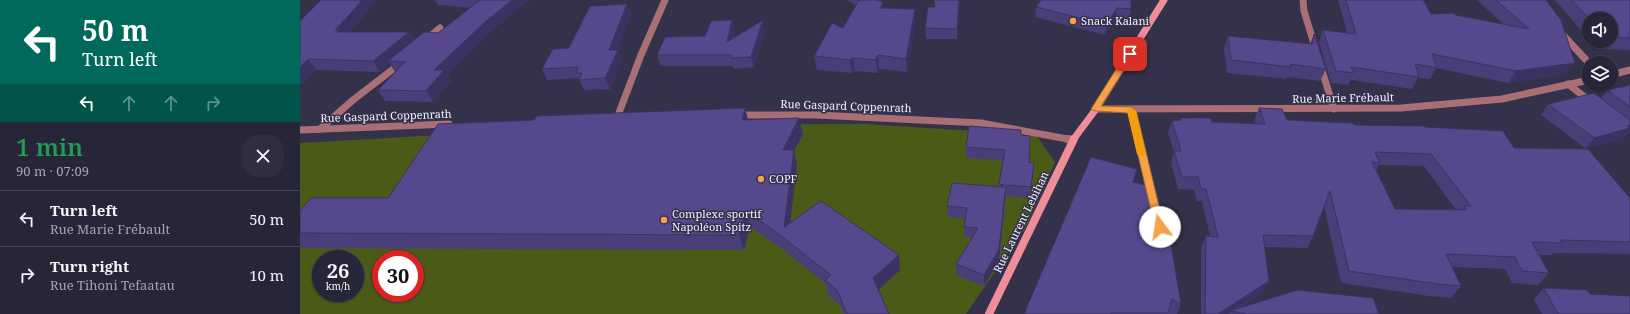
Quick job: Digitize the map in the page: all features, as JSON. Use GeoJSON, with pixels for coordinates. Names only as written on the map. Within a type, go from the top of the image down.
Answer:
{"type":"FeatureCollection","features":[{"type":"Feature","properties":{"kind":"main road","name":"Rue Laurent Lebihan"},"geometry":{"type":"LineString","coordinates":[[989,314],[1074,140],[1096,109],[1164,0]]}},
{"type":"Feature","properties":{"kind":"street"},"geometry":{"type":"LineString","coordinates":[[617,118],[641,55],[665,0]]}},
{"type":"Feature","properties":{"kind":"street"},"geometry":{"type":"LineString","coordinates":[[1303,0],[1334,109]]}},
{"type":"Feature","properties":{"kind":"street"},"geometry":{"type":"LineString","coordinates":[[423,43],[440,28]]}},
{"type":"Feature","properties":{"kind":"street"},"geometry":{"type":"LineString","coordinates":[[1558,30],[1582,56]]}},
{"type":"Feature","properties":{"kind":"street"},"geometry":{"type":"LineString","coordinates":[[320,130],[353,100],[406,59]]}},
{"type":"Feature","properties":{"kind":"street"},"geometry":{"type":"LineString","coordinates":[[1618,73],[1630,70]]}},
{"type":"Feature","properties":{"kind":"street","name":"Rue Marie Frébault"},"geometry":{"type":"LineString","coordinates":[[1096,109],[1400,108],[1502,99],[1582,81]]}},
{"type":"Feature","properties":{"kind":"street"},"geometry":{"type":"LineString","coordinates":[[1568,84],[1599,108]]}},
{"type":"Feature","properties":{"kind":"street"},"geometry":{"type":"LineString","coordinates":[[1131,110],[1160,227]]}},
{"type":"Feature","properties":{"kind":"street","name":"Rue Gaspard Coppenrath"},"geometry":{"type":"LineString","coordinates":[[724,115],[818,115],[981,123],[1074,140]]}},
{"type":"Feature","properties":{"kind":"street","name":"Rue Gaspard Coppenrath"},"geometry":{"type":"LineString","coordinates":[[300,130],[458,124]]}},
{"type":"Feature","properties":{"kind":"green space","name":"Complexe sportif Napoléon Spitz"},"geometry":{"type":"Polygon","coordinates":[[[865,124],[1036,135],[1055,162],[1026,227],[966,314],[300,314],[300,143],[616,125],[865,124]]]}},
{"type":"Feature","properties":{"kind":"building"},"geometry":{"type":"Polygon","coordinates":[[[321,0],[362,0],[335,30],[339,30],[337,32],[409,32],[373,61],[308,59],[300,67],[300,21],[321,0]]]}},
{"type":"Feature","properties":{"kind":"building"},"geometry":{"type":"Polygon","coordinates":[[[480,0],[512,0],[485,22],[434,70],[444,70],[426,91],[378,90],[405,62],[388,61],[424,32],[438,33],[480,0]]]}},
{"type":"Feature","properties":{"kind":"building"},"geometry":{"type":"Polygon","coordinates":[[[859,0],[875,0],[883,2],[880,8],[915,9],[906,59],[878,55],[876,60],[853,58],[850,60],[814,56],[832,23],[843,28],[859,0]]]}},
{"type":"Feature","properties":{"kind":"building"},"geometry":{"type":"Polygon","coordinates":[[[934,0],[959,0],[957,29],[925,28],[928,7],[935,7],[934,0]]]}},
{"type":"Feature","properties":{"kind":"building"},"geometry":{"type":"Polygon","coordinates":[[[1041,0],[1131,0],[1131,9],[1117,8],[1107,25],[1036,7],[1041,0]]]}},
{"type":"Feature","properties":{"kind":"building"},"geometry":{"type":"Polygon","coordinates":[[[1346,0],[1423,0],[1431,14],[1453,13],[1456,15],[1529,29],[1496,0],[1546,0],[1561,20],[1575,63],[1516,71],[1432,54],[1437,68],[1415,64],[1419,77],[1351,67],[1354,73],[1336,71],[1323,30],[1356,34],[1346,0]]]}},
{"type":"Feature","properties":{"kind":"building"},"geometry":{"type":"Polygon","coordinates":[[[1572,0],[1630,0],[1630,38],[1618,37],[1618,12],[1583,12],[1572,0]]]}},
{"type":"Feature","properties":{"kind":"building"},"geometry":{"type":"Polygon","coordinates":[[[627,4],[609,50],[618,50],[605,78],[579,80],[582,73],[576,73],[578,67],[542,69],[553,49],[569,48],[590,6],[627,4]]]}},
{"type":"Feature","properties":{"kind":"building"},"geometry":{"type":"Polygon","coordinates":[[[732,20],[727,42],[763,20],[751,57],[731,58],[732,55],[657,55],[665,37],[705,36],[711,21],[732,20]]]}},
{"type":"Feature","properties":{"kind":"building"},"geometry":{"type":"Polygon","coordinates":[[[1314,34],[1326,69],[1290,64],[1291,67],[1231,60],[1228,36],[1313,44],[1314,34]]]}},
{"type":"Feature","properties":{"kind":"building"},"geometry":{"type":"Polygon","coordinates":[[[1630,85],[1630,107],[1610,92],[1618,92],[1618,88],[1630,85]]]}},
{"type":"Feature","properties":{"kind":"building"},"geometry":{"type":"Polygon","coordinates":[[[1594,93],[1630,120],[1630,125],[1627,126],[1630,128],[1594,138],[1548,104],[1594,93]]]}},
{"type":"Feature","properties":{"kind":"building"},"geometry":{"type":"Polygon","coordinates":[[[745,108],[742,120],[799,118],[783,150],[794,150],[784,227],[821,201],[899,255],[873,278],[889,314],[847,314],[837,290],[825,280],[831,275],[746,211],[739,235],[300,233],[300,211],[311,198],[388,198],[438,124],[534,120],[537,116],[745,108]]]}},
{"type":"Feature","properties":{"kind":"building"},"geometry":{"type":"Polygon","coordinates":[[[1259,108],[1282,109],[1287,120],[1352,123],[1355,125],[1424,126],[1503,131],[1514,148],[1588,149],[1630,198],[1630,242],[1560,240],[1562,243],[1532,242],[1549,273],[1522,271],[1515,257],[1446,254],[1461,286],[1349,271],[1330,191],[1313,236],[1263,235],[1269,281],[1218,314],[1205,314],[1206,236],[1218,237],[1206,189],[1201,189],[1198,177],[1182,177],[1174,151],[1181,151],[1172,121],[1181,120],[1180,118],[1211,118],[1212,122],[1265,124],[1259,108]],[[1375,152],[1380,163],[1372,162],[1395,209],[1467,210],[1464,206],[1471,206],[1431,154],[1375,152]]]}},
{"type":"Feature","properties":{"kind":"building"},"geometry":{"type":"Polygon","coordinates":[[[969,126],[1021,130],[1021,135],[1030,136],[1029,162],[1034,163],[1031,187],[1006,185],[999,249],[984,275],[956,264],[978,228],[964,227],[967,208],[947,206],[952,183],[1003,187],[1004,185],[999,184],[1005,150],[966,147],[969,126]]]}},
{"type":"Feature","properties":{"kind":"building"},"geometry":{"type":"Polygon","coordinates":[[[1091,157],[1137,169],[1133,182],[1152,187],[1155,198],[1145,231],[1170,238],[1181,304],[1172,299],[1168,313],[1025,314],[1091,157]]]}},
{"type":"Feature","properties":{"kind":"building"},"geometry":{"type":"Polygon","coordinates":[[[1544,288],[1587,290],[1590,294],[1630,296],[1630,314],[1558,314],[1544,288]]]}},
{"type":"Feature","properties":{"kind":"building"},"geometry":{"type":"Polygon","coordinates":[[[1297,290],[1373,298],[1379,314],[1248,314],[1230,311],[1297,290]]]}},
{"type":"Feature","properties":{"kind":"slow traffic"},"geometry":{"type":"LineString","coordinates":[[1131,111],[1142,154]]}},
{"type":"Feature","properties":{"kind":"place","name":"Snack Kalani"},"geometry":{"type":"Point","coordinates":[1073,21]}},
{"type":"Feature","properties":{"kind":"place","name":"COPF"},"geometry":{"type":"Point","coordinates":[761,179]}},
{"type":"Feature","properties":{"kind":"place","name":"Complexe sportif Napoléon Spitz"},"geometry":{"type":"Point","coordinates":[664,220]}},
{"type":"Feature","properties":{"kind":"route"},"geometry":{"type":"LineString","coordinates":[[1130,54],[1096,109],[1131,110],[1160,227]]}}]}
